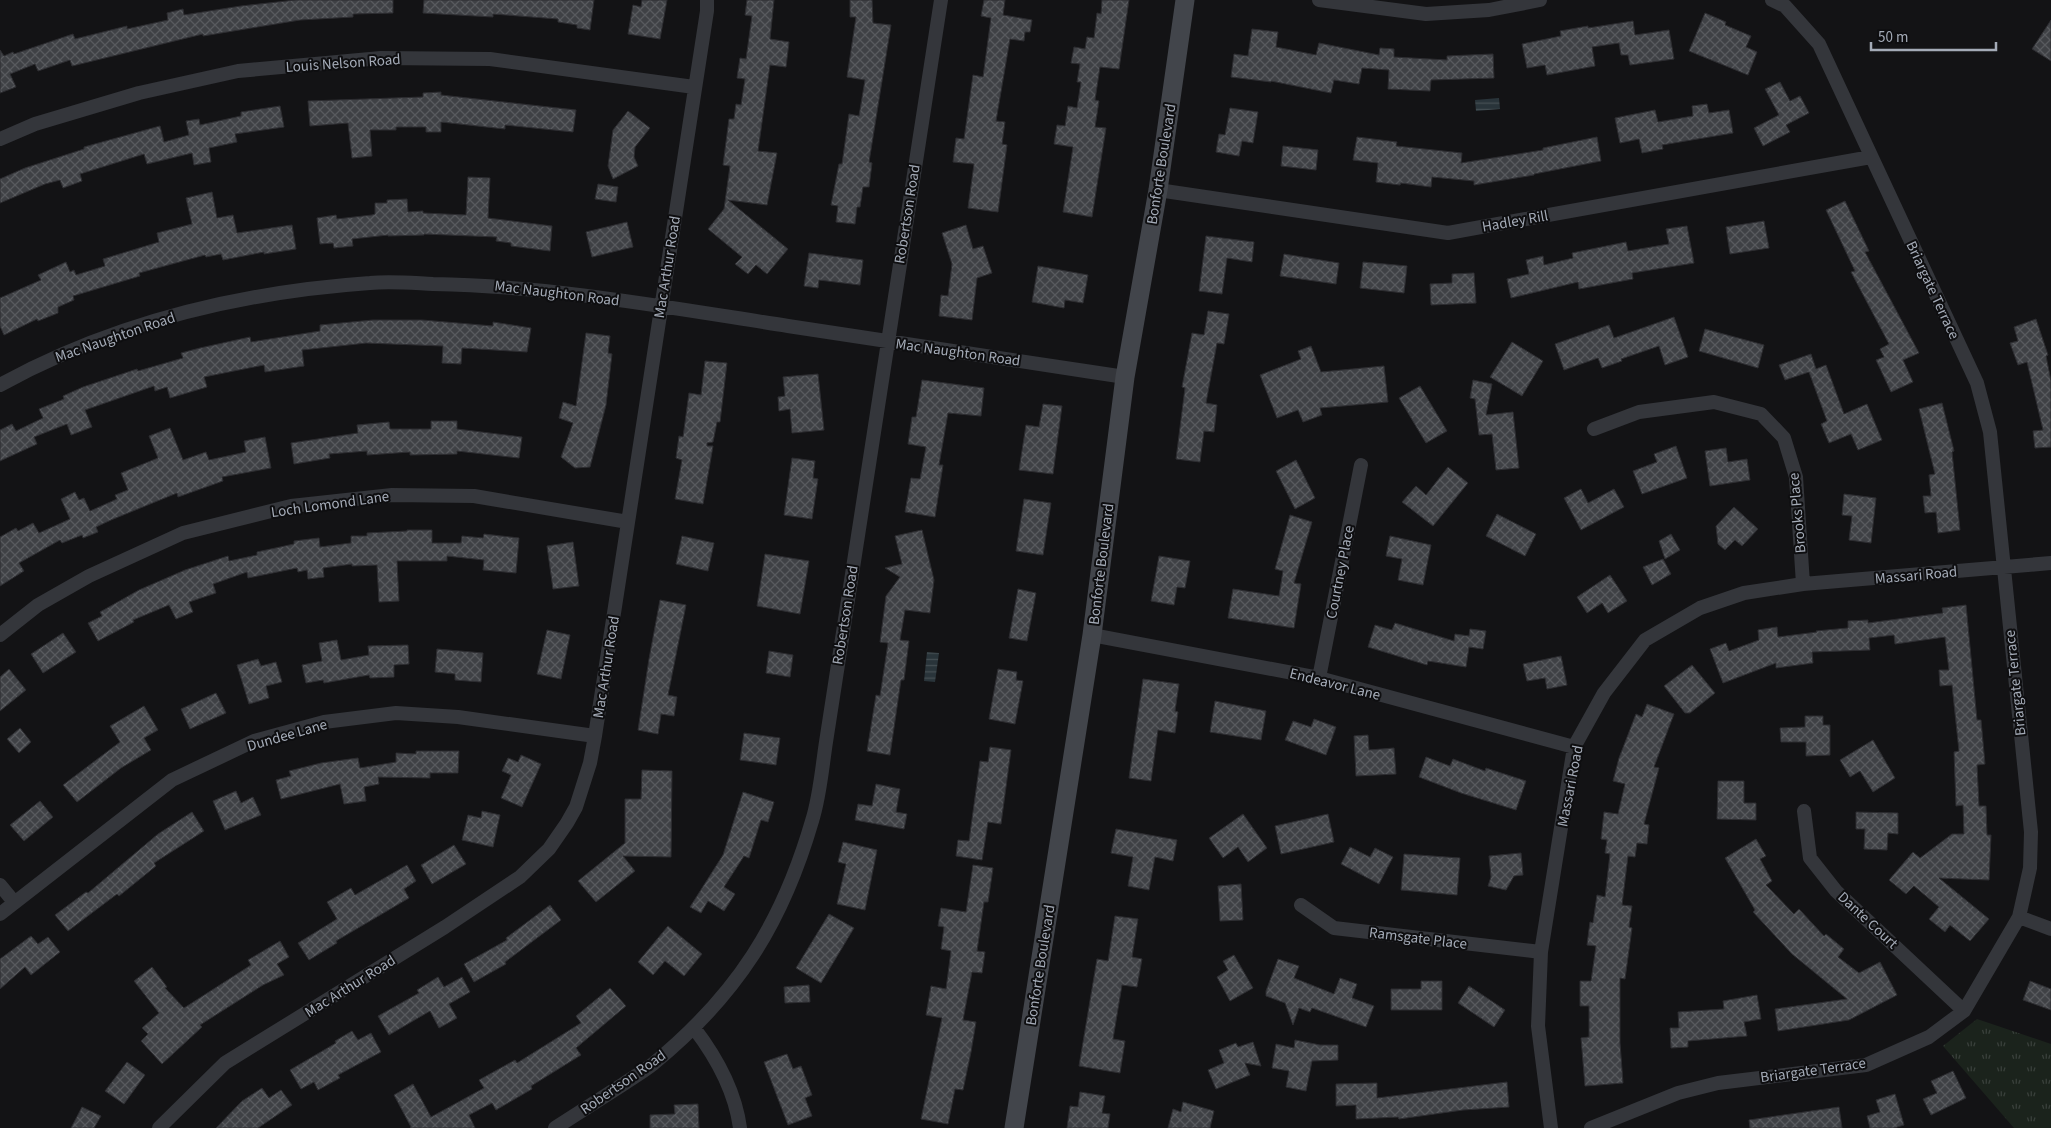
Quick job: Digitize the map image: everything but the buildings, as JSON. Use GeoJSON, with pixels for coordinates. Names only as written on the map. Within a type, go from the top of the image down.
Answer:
{"type":"FeatureCollection","features":[{"type":"Feature","properties":{"kind":"main road","name":"Bonforte Boulevard"},"geometry":{"type":"LineString","coordinates":[[1014,1128],[1092,635],[1126,377],[1158,190],[1185,0]]}},
{"type":"Feature","properties":{"kind":"street","name":"Mac Arthur Road"},"geometry":{"type":"LineString","coordinates":[[159,1128],[225,1063],[445,927],[520,877],[549,849],[576,807],[590,763],[596,736],[707,11],[707,0]]}},
{"type":"Feature","properties":{"kind":"street","name":"Robertson Road"},"geometry":{"type":"LineString","coordinates":[[555,1128],[652,1065],[694,1028],[724,995],[767,934],[794,876],[813,819],[826,742],[941,0]]}},
{"type":"Feature","properties":{"kind":"street"},"geometry":{"type":"LineString","coordinates":[[1319,0],[1426,14],[1489,10],[1540,0]]}},
{"type":"Feature","properties":{"kind":"street","name":"Briargate Terrace"},"geometry":{"type":"LineString","coordinates":[[1591,1128],[1678,1093],[1718,1083],[1866,1065],[1929,1037],[1964,1011],[2019,917],[2030,868],[2031,832],[1990,432],[1976,383],[1819,44],[1785,6],[1772,0]]}},
{"type":"Feature","properties":{"kind":"street","name":"Louis Nelson Road"},"geometry":{"type":"LineString","coordinates":[[0,139],[35,124],[139,92],[238,71],[381,58],[490,59],[694,87]]}},
{"type":"Feature","properties":{"kind":"street","name":"Hadley Rill"},"geometry":{"type":"LineString","coordinates":[[1158,190],[1448,233],[1871,157]]}},
{"type":"Feature","properties":{"kind":"street","name":"Mac Naughton Road"},"geometry":{"type":"LineString","coordinates":[[0,385],[40,364],[141,325],[244,298],[372,283],[484,285],[661,306],[1126,377]]}},
{"type":"Feature","properties":{"kind":"street","name":"Brooks Place"},"geometry":{"type":"LineString","coordinates":[[1594,429],[1639,412],[1714,402],[1761,414],[1784,438],[1796,477],[1803,584]]}},
{"type":"Feature","properties":{"kind":"street","name":"Courtney Place"},"geometry":{"type":"LineString","coordinates":[[1318,678],[1361,465]]}},
{"type":"Feature","properties":{"kind":"street","name":"Loch Lomond Lane"},"geometry":{"type":"LineString","coordinates":[[0,635],[38,605],[89,576],[183,533],[291,506],[392,495],[474,496],[628,522]]}},
{"type":"Feature","properties":{"kind":"street","name":"Massari Road"},"geometry":{"type":"LineString","coordinates":[[1551,1128],[1538,1026],[1541,952],[1574,747],[1604,693],[1645,640],[1700,608],[1744,593],[1803,584],[2051,563]]}},
{"type":"Feature","properties":{"kind":"street","name":"Endeavor Lane"},"geometry":{"type":"LineString","coordinates":[[1092,635],[1318,678],[1574,747]]}},
{"type":"Feature","properties":{"kind":"street","name":"Dundee Lane"},"geometry":{"type":"LineString","coordinates":[[0,914],[172,780],[254,741],[324,722],[396,713],[458,718],[596,736]]}},
{"type":"Feature","properties":{"kind":"street","name":"Dante Court"},"geometry":{"type":"LineString","coordinates":[[1804,811],[1810,858],[1836,891],[1964,1011]]}},
{"type":"Feature","properties":{"kind":"street"},"geometry":{"type":"LineString","coordinates":[[0,885],[14,902]]}},
{"type":"Feature","properties":{"kind":"street","name":"Ramsgate Place"},"geometry":{"type":"LineString","coordinates":[[1301,905],[1334,928],[1541,952]]}},
{"type":"Feature","properties":{"kind":"street"},"geometry":{"type":"LineString","coordinates":[[2019,917],[2051,929]]}},
{"type":"Feature","properties":{"kind":"street"},"geometry":{"type":"LineString","coordinates":[[694,1028],[710,1048],[725,1075],[738,1111],[740,1128]]}},
{"type":"Feature","properties":{"kind":"green space"},"geometry":{"type":"Polygon","coordinates":[[[1977,1019],[2051,1044],[2051,1128],[2014,1128],[1943,1046],[1977,1019]]]}},
{"type":"Feature","properties":{"kind":"shaded area"},"geometry":{"type":"Polygon","coordinates":[[[1499,98],[1500,109],[1476,111],[1475,100],[1499,98]]]}},
{"type":"Feature","properties":{"kind":"shaded area"},"geometry":{"type":"Polygon","coordinates":[[[927,652],[939,653],[935,682],[924,681],[927,652]]]}}]}
